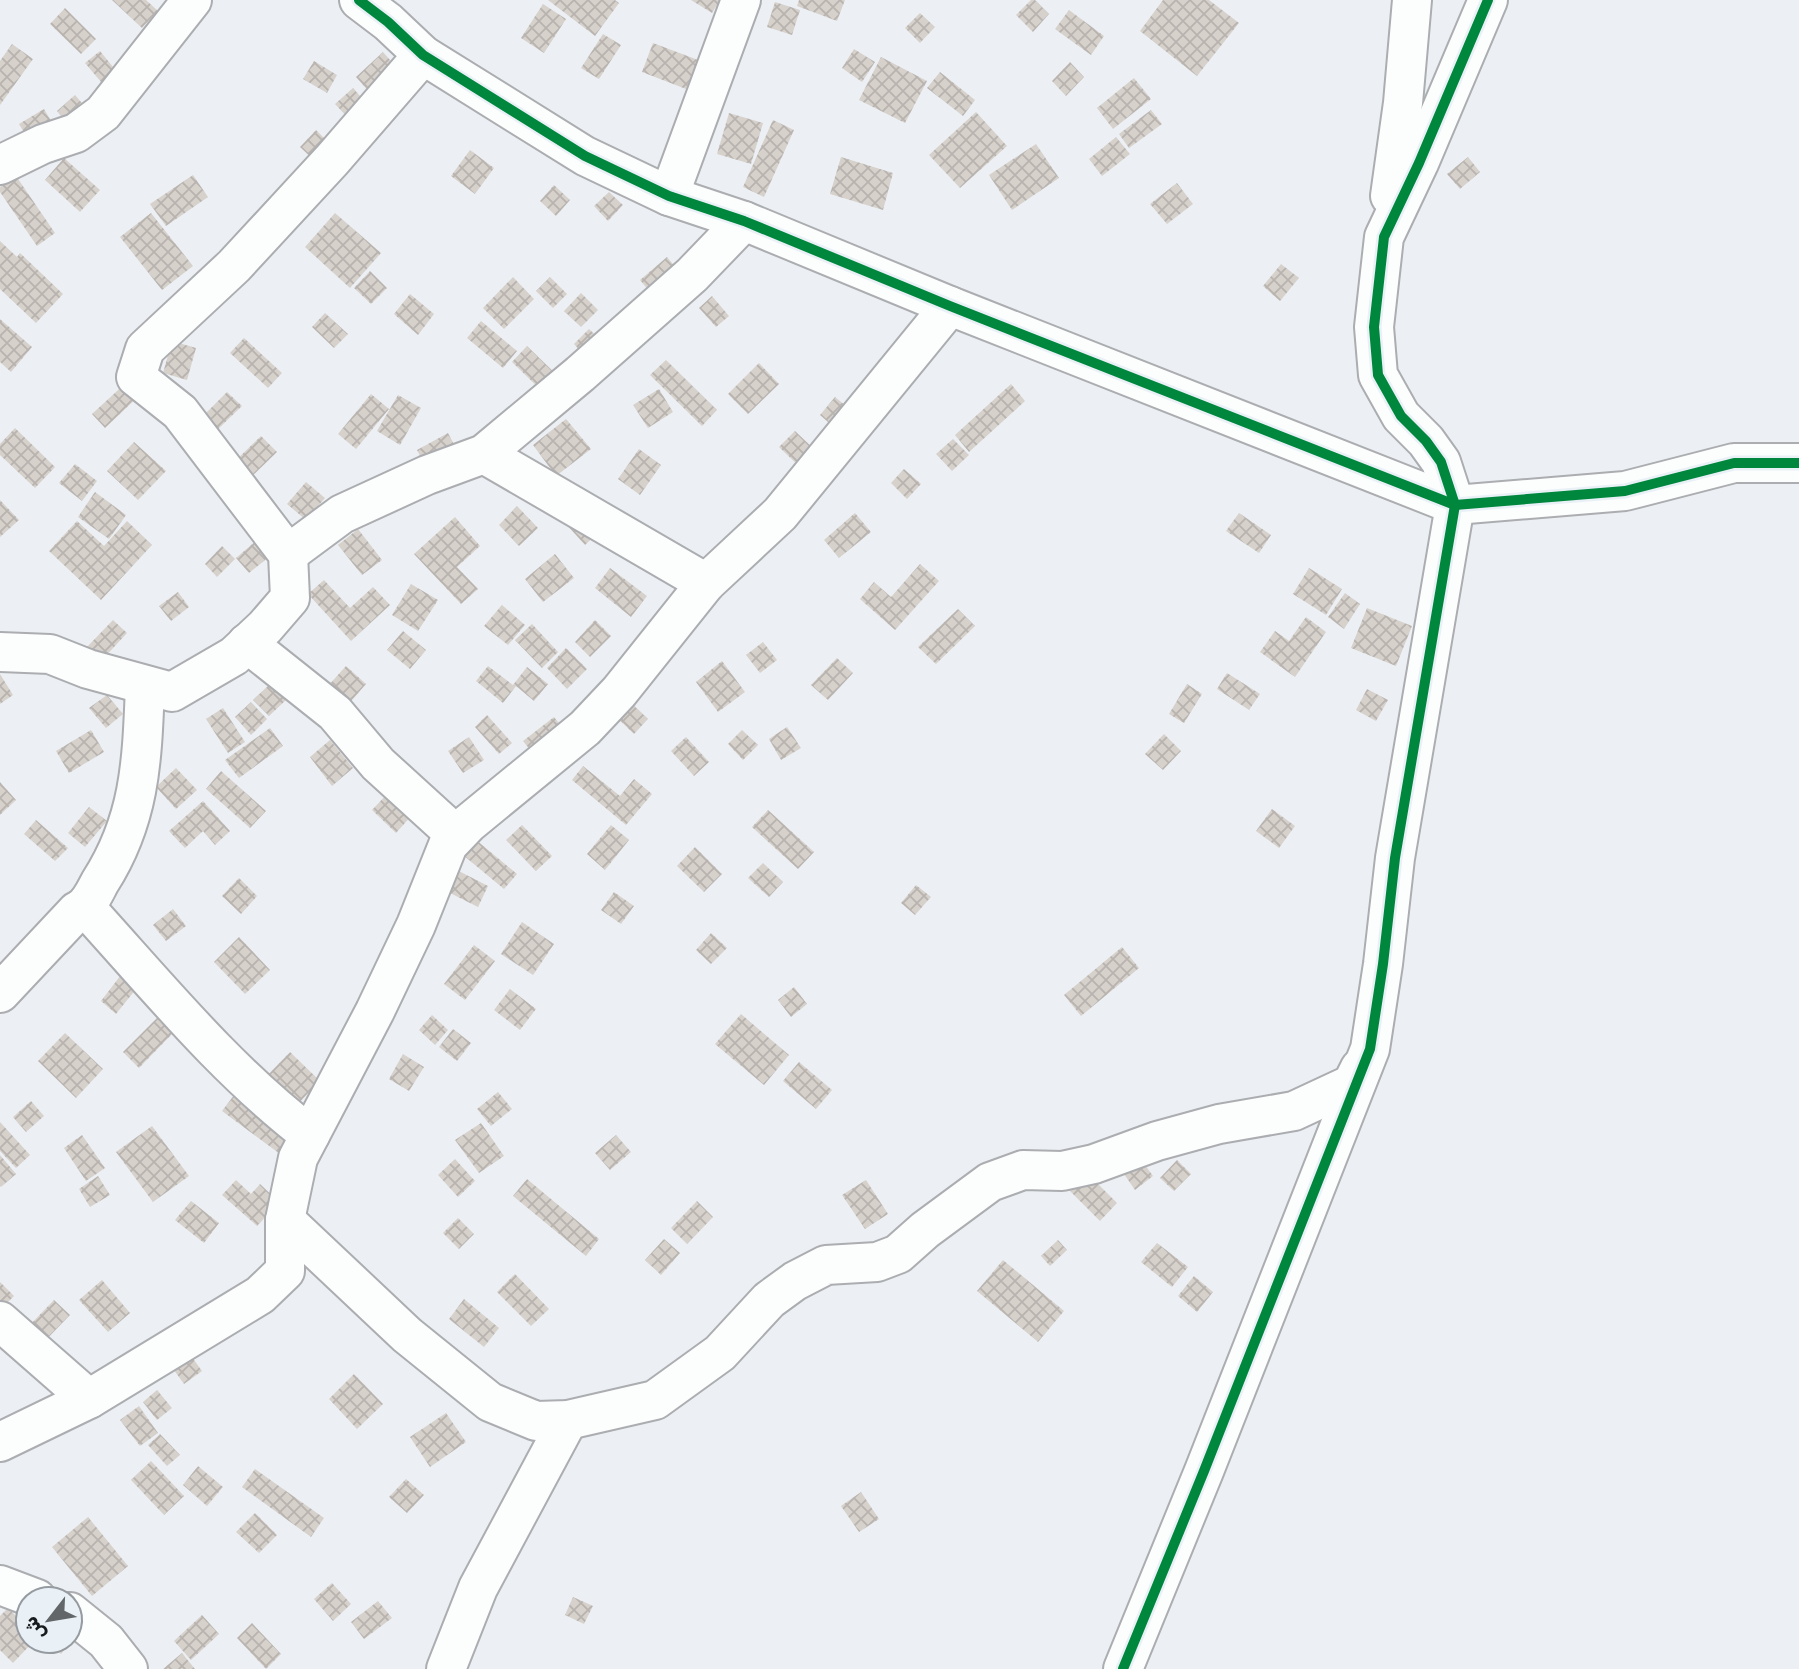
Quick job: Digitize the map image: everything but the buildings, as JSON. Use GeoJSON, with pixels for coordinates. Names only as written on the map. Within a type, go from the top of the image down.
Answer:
{"type":"FeatureCollection","features":[{"type":"Feature","properties":{"kind":"street"},"geometry":{"type":"LineString","coordinates":[[0,165],[44,144],[76,133],[103,113],[192,0]]}},
{"type":"Feature","properties":{"kind":"street"},"geometry":{"type":"LineString","coordinates":[[359,0],[388,22],[423,55],[585,156],[669,196],[744,221],[950,306],[1455,505],[1625,491],[1734,463],[1799,463]]}},
{"type":"Feature","properties":{"kind":"street"},"geometry":{"type":"LineString","coordinates":[[669,196],[741,0]]}},
{"type":"Feature","properties":{"kind":"street"},"geometry":{"type":"LineString","coordinates":[[1124,1669],[1205,1471],[1370,1049],[1395,858],[1455,505],[1441,462],[1426,441],[1401,416],[1378,375],[1374,327],[1403,103],[1412,0]]}},
{"type":"Feature","properties":{"kind":"street"},"geometry":{"type":"LineString","coordinates":[[1384,237],[1488,0]]}},
{"type":"Feature","properties":{"kind":"street"},"geometry":{"type":"LineString","coordinates":[[0,652],[50,654],[88,669],[172,692],[234,656],[290,598],[288,554],[180,412],[136,377],[145,349],[234,266],[332,160],[423,55]]}},
{"type":"Feature","properties":{"kind":"street"},"geometry":{"type":"LineString","coordinates":[[288,554],[342,514],[427,475],[484,454],[692,275],[744,221]]}},
{"type":"Feature","properties":{"kind":"street"},"geometry":{"type":"LineString","coordinates":[[0,1442],[89,1399],[260,1295],[285,1271],[285,1220],[298,1158],[375,1011],[416,925],[442,857],[456,835],[586,728],[619,692],[706,583],[780,513],[950,306]]}},
{"type":"Feature","properties":{"kind":"street"},"geometry":{"type":"LineString","coordinates":[[484,454],[706,583]]}},
{"type":"Feature","properties":{"kind":"street"},"geometry":{"type":"LineString","coordinates":[[247,643],[335,713],[378,764],[456,835]]}},
{"type":"Feature","properties":{"kind":"street"},"geometry":{"type":"LineString","coordinates":[[0,993],[77,911],[85,907],[105,875],[135,805],[142,760],[145,685]]}},
{"type":"Feature","properties":{"kind":"street"},"geometry":{"type":"LineString","coordinates":[[85,907],[241,1077],[278,1111],[310,1135]]}},
{"type":"Feature","properties":{"kind":"street"},"geometry":{"type":"LineString","coordinates":[[285,1220],[407,1335],[490,1402],[536,1421],[568,1420],[655,1400],[720,1353],[769,1300],[795,1281],[826,1265],[877,1262],[898,1254],[925,1230],[990,1182],[1023,1170],[1062,1171],[1094,1164],[1157,1141],[1219,1124],[1293,1111],[1352,1084],[1370,1049]]}},
{"type":"Feature","properties":{"kind":"street"},"geometry":{"type":"LineString","coordinates":[[0,1321],[89,1399]]}},
{"type":"Feature","properties":{"kind":"street"},"geometry":{"type":"LineString","coordinates":[[446,1669],[478,1588],[568,1420]]}},
{"type":"Feature","properties":{"kind":"street"},"geometry":{"type":"LineString","coordinates":[[84,1623],[106,1640],[128,1669]]}},
{"type":"Feature","properties":{"kind":"cycle path"},"geometry":{"type":"LineString","coordinates":[[359,0],[388,22],[423,55],[585,156],[669,196],[744,221],[950,306],[1455,505],[1625,491],[1734,463],[1799,463]]}},
{"type":"Feature","properties":{"kind":"cycle path"},"geometry":{"type":"LineString","coordinates":[[1123,1669],[1370,1049],[1395,858],[1455,505],[1441,462],[1426,441],[1401,416],[1378,375],[1374,327],[1384,237],[1419,163],[1488,0]]}}]}
